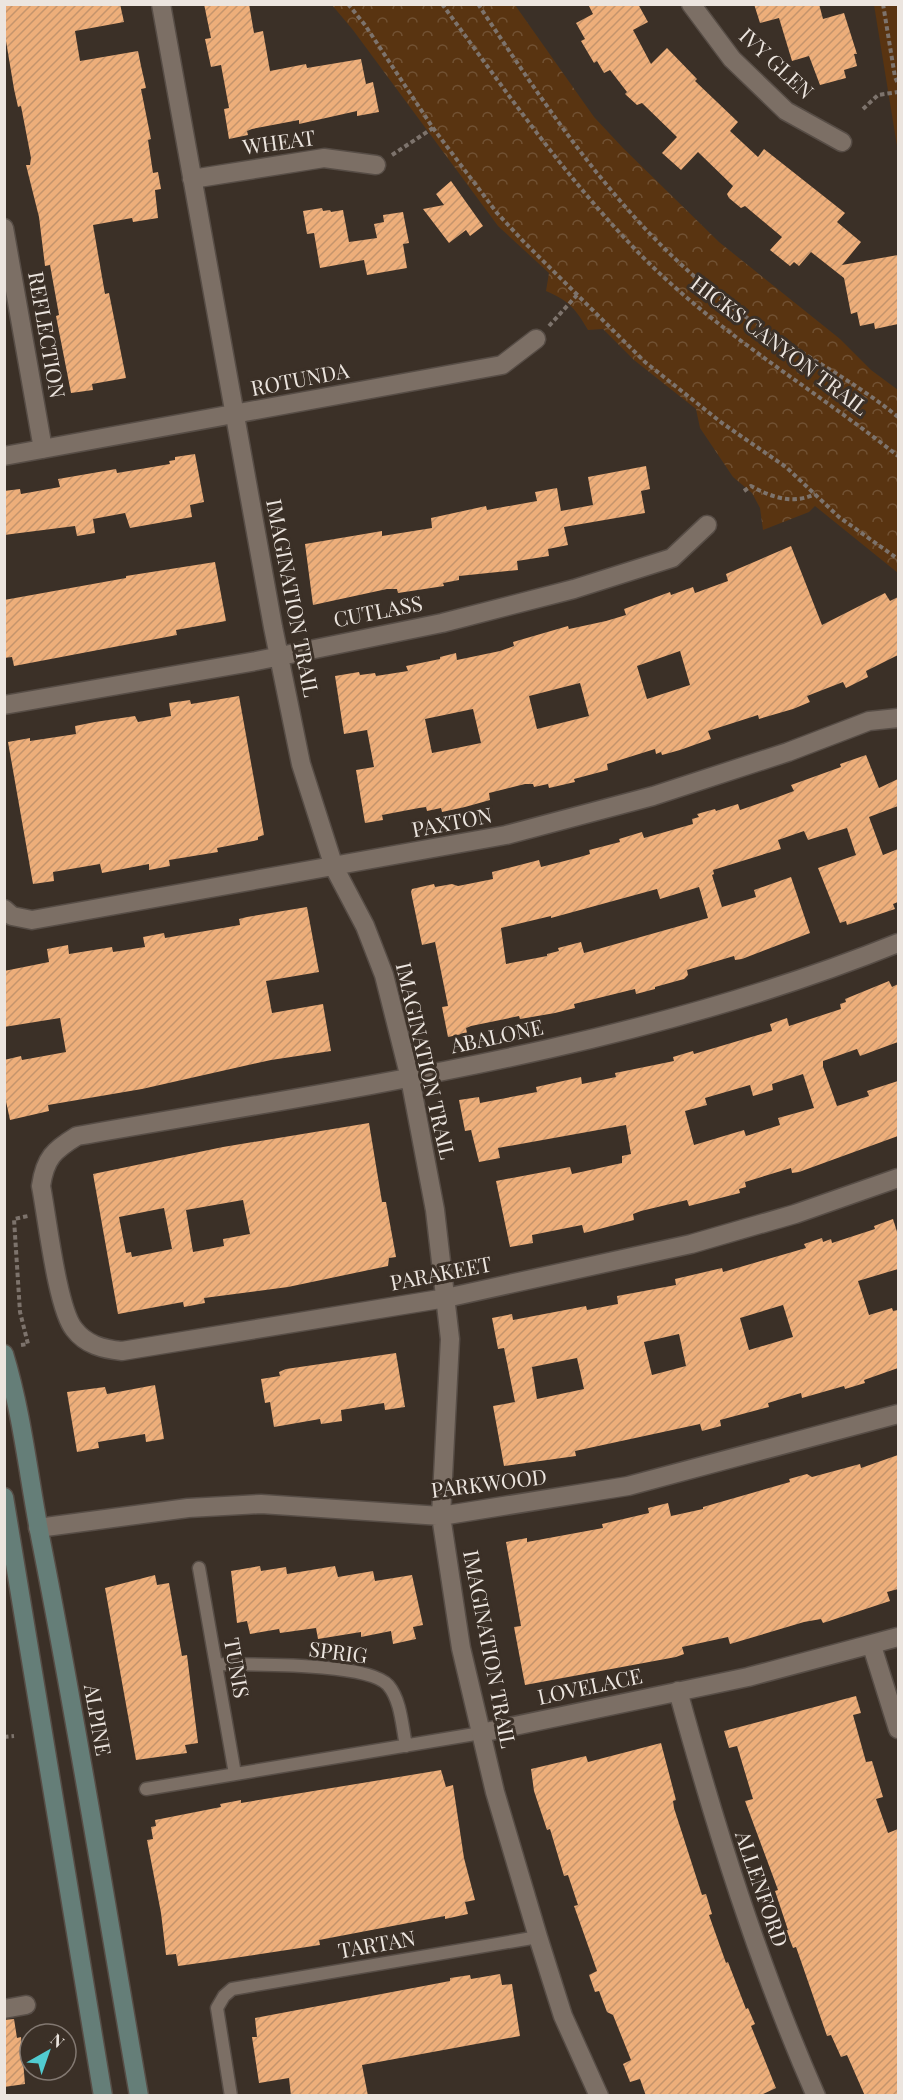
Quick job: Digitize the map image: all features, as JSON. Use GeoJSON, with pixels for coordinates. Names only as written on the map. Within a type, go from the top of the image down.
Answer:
{"type":"FeatureCollection","features":[{"type":"Feature","properties":{"kind":"street","name":"IMAGINATION TRAIL"},"geometry":{"type":"LineString","coordinates":[[161,4],[279,655],[301,764],[334,867],[365,926],[384,975],[410,1078],[435,1210],[450,1339],[441,1516],[461,1647],[495,1792],[538,1937],[563,2016],[599,2096]]}},
{"type":"Feature","properties":{"kind":"street","name":"IVY GLEN"},"geometry":{"type":"LineString","coordinates":[[691,4],[732,59],[786,111],[842,142]]}},
{"type":"Feature","properties":{"kind":"street","name":"WHEAT"},"geometry":{"type":"LineString","coordinates":[[192,179],[324,158],[376,165]]}},
{"type":"Feature","properties":{"kind":"street","name":"REFLECTION"},"geometry":{"type":"LineString","coordinates":[[4,228],[43,449]]}},
{"type":"Feature","properties":{"kind":"street","name":"ROTUNDA"},"geometry":{"type":"LineString","coordinates":[[4,456],[502,365],[536,339]]}},
{"type":"Feature","properties":{"kind":"street","name":"CUTLASS"},"geometry":{"type":"LineString","coordinates":[[4,705],[441,623],[574,589],[672,558],[708,525]]}},
{"type":"Feature","properties":{"kind":"street","name":"PAXTON"},"geometry":{"type":"LineString","coordinates":[[4,909],[12,915],[32,920],[518,832],[653,796],[788,752],[869,721],[898,718]]}},
{"type":"Feature","properties":{"kind":"street","name":"ABALONE"},"geometry":{"type":"LineString","coordinates":[[52,1246],[41,1186],[44,1166],[59,1148],[78,1136],[410,1078],[599,1039],[721,1006],[898,943]]}},
{"type":"Feature","properties":{"kind":"street","name":"PARAKEET"},"geometry":{"type":"LineString","coordinates":[[52,1246],[63,1307],[73,1328],[86,1341],[103,1349],[122,1351],[446,1298],[691,1244],[795,1214],[898,1178]]}},
{"type":"Feature","properties":{"kind":"street","name":"ALPINE"},"geometry":{"type":"LineString","coordinates":[[4,1354],[13,1383],[67,1675],[139,2096]]}},
{"type":"Feature","properties":{"kind":"street","name":"PARKWOOD"},"geometry":{"type":"LineString","coordinates":[[7,1533],[188,1508],[261,1504],[441,1516],[628,1486],[898,1414]]}},
{"type":"Feature","properties":{"kind":"street"},"geometry":{"type":"LineString","coordinates":[[4,1497],[7,1533],[104,2096]]}},
{"type":"Feature","properties":{"kind":"street","name":"LOVELACE"},"geometry":{"type":"LineString","coordinates":[[481,1732],[678,1691],[872,1646],[898,1637]]}},
{"type":"Feature","properties":{"kind":"street"},"geometry":{"type":"LineString","coordinates":[[872,1646],[898,1729]]}},
{"type":"Feature","properties":{"kind":"street","name":"ALLENFORD"},"geometry":{"type":"LineString","coordinates":[[678,1691],[714,1821],[757,1950],[816,2096]]}},
{"type":"Feature","properties":{"kind":"street"},"geometry":{"type":"LineString","coordinates":[[4,2009],[26,2005]]}},
{"type":"Feature","properties":{"kind":"lane","name":"TUNIS"},"geometry":{"type":"LineString","coordinates":[[199,1568],[235,1774]]}},
{"type":"Feature","properties":{"kind":"lane","name":"SPRIG"},"geometry":{"type":"LineString","coordinates":[[216,1664],[348,1670],[370,1675],[387,1683],[396,1699],[406,1746]]}},
{"type":"Feature","properties":{"kind":"lane","name":"LOVELACE"},"geometry":{"type":"LineString","coordinates":[[146,1789],[481,1732]]}},
{"type":"Feature","properties":{"kind":"lane","name":"TARTAN"},"geometry":{"type":"LineString","coordinates":[[231,2096],[217,2008],[224,1996],[232,1989],[538,1937]]}},
{"type":"Feature","properties":{"kind":"path"},"geometry":{"type":"LineString","coordinates":[[348,4],[365,25],[433,128],[498,213],[577,295],[645,362],[722,423],[786,467],[839,517],[898,559]]}},
{"type":"Feature","properties":{"kind":"path","name":"HICKS CANYON TRAIL"},"geometry":{"type":"LineString","coordinates":[[442,4],[559,163],[634,249],[714,321],[898,456]]}},
{"type":"Feature","properties":{"kind":"path"},"geometry":{"type":"LineString","coordinates":[[478,4],[579,152],[639,224],[680,264],[776,338],[898,417]]}},
{"type":"Feature","properties":{"kind":"path"},"geometry":{"type":"LineString","coordinates":[[884,4],[898,84]]}},
{"type":"Feature","properties":{"kind":"path"},"geometry":{"type":"LineString","coordinates":[[863,109],[878,96],[898,92]]}},
{"type":"Feature","properties":{"kind":"path"},"geometry":{"type":"LineString","coordinates":[[376,165],[433,128]]}},
{"type":"Feature","properties":{"kind":"path"},"geometry":{"type":"LineString","coordinates":[[536,339],[577,295]]}},
{"type":"Feature","properties":{"kind":"path"},"geometry":{"type":"LineString","coordinates":[[744,491],[751,486],[769,495],[786,499],[807,498],[815,494]]}},
{"type":"Feature","properties":{"kind":"path"},"geometry":{"type":"LineString","coordinates":[[21,1345],[28,1344],[20,1312],[14,1219],[32,1215]]}},
{"type":"Feature","properties":{"kind":"path"},"geometry":{"type":"LineString","coordinates":[[4,1737],[14,1736]]}},
{"type":"Feature","properties":{"kind":"green space"},"geometry":{"type":"Polygon","coordinates":[[[332,5],[515,5],[594,117],[623,148],[719,242],[840,339],[871,370],[898,390],[898,573],[815,506],[809,512],[763,530],[760,508],[752,493],[733,477],[700,428],[696,409],[634,360],[603,329],[588,330],[571,306],[546,291],[549,273],[498,226],[332,5]]]}},
{"type":"Feature","properties":{"kind":"green space"},"geometry":{"type":"Polygon","coordinates":[[[874,5],[898,5],[898,152],[874,5]]]}},
{"type":"Feature","properties":{"kind":"building"},"geometry":{"type":"Polygon","coordinates":[[[4,4],[120,4],[124,22],[75,31],[80,61],[138,51],[146,88],[141,89],[151,139],[148,140],[153,173],[158,172],[161,189],[155,190],[158,218],[133,222],[132,218],[93,225],[105,294],[109,293],[126,378],[92,384],[93,390],[71,393],[56,316],[59,315],[50,265],[45,266],[39,217],[26,165],[30,165],[31,158],[21,106],[18,107],[14,89],[4,29],[4,4]]]}},
{"type":"Feature","properties":{"kind":"building"},"geometry":{"type":"Polygon","coordinates":[[[204,4],[249,4],[254,33],[263,31],[270,71],[306,64],[307,68],[361,59],[366,84],[373,82],[379,112],[357,116],[357,111],[299,124],[299,120],[252,129],[247,131],[248,135],[229,139],[224,109],[229,108],[221,65],[211,67],[205,39],[211,38],[204,4]]]}},
{"type":"Feature","properties":{"kind":"building"},"geometry":{"type":"Polygon","coordinates":[[[588,4],[638,4],[648,22],[633,30],[651,64],[667,48],[697,79],[695,81],[738,122],[730,131],[758,157],[764,149],[845,213],[837,222],[861,242],[842,265],[898,255],[898,324],[875,329],[874,323],[860,326],[857,312],[851,314],[844,278],[811,252],[799,266],[794,262],[790,266],[770,250],[782,237],[745,206],[741,208],[729,198],[727,194],[733,186],[698,152],[681,170],[662,153],[677,137],[642,103],[637,105],[625,94],[627,92],[610,70],[604,73],[597,61],[594,63],[581,41],[585,39],[576,23],[593,14],[588,4]]]}},
{"type":"Feature","properties":{"kind":"building"},"geometry":{"type":"Polygon","coordinates":[[[754,4],[819,4],[823,19],[844,13],[857,54],[854,54],[857,66],[844,70],[846,78],[820,85],[809,56],[792,61],[779,18],[760,23],[754,4]]]}},
{"type":"Feature","properties":{"kind":"building"},"geometry":{"type":"Polygon","coordinates":[[[451,181],[483,226],[470,236],[466,230],[449,243],[423,209],[444,205],[436,194],[451,181]]]}},
{"type":"Feature","properties":{"kind":"building"},"geometry":{"type":"Polygon","coordinates":[[[322,208],[323,211],[330,210],[331,212],[343,210],[349,242],[377,238],[374,224],[384,222],[383,215],[403,212],[409,243],[403,244],[407,268],[367,275],[364,260],[320,268],[314,233],[307,234],[303,211],[322,208]]]}},
{"type":"Feature","properties":{"kind":"building"},"geometry":{"type":"Polygon","coordinates":[[[195,454],[204,502],[190,505],[192,517],[130,528],[125,513],[93,519],[95,533],[77,536],[75,526],[4,535],[4,491],[20,489],[21,494],[60,487],[58,479],[116,469],[117,473],[170,464],[169,461],[175,460],[175,457],[195,454]]]}},
{"type":"Feature","properties":{"kind":"building"},"geometry":{"type":"Polygon","coordinates":[[[646,466],[650,489],[641,491],[645,513],[564,527],[568,545],[548,549],[549,556],[517,561],[518,570],[459,576],[459,580],[443,583],[444,586],[398,593],[397,589],[387,589],[313,605],[305,544],[382,531],[382,536],[432,528],[431,518],[486,506],[487,510],[537,501],[535,492],[557,488],[561,511],[593,505],[588,477],[646,466]]]}},
{"type":"Feature","properties":{"kind":"building"},"geometry":{"type":"Polygon","coordinates":[[[791,546],[822,625],[885,593],[890,601],[898,597],[898,655],[866,671],[868,677],[846,688],[843,682],[807,696],[810,702],[793,709],[759,719],[758,715],[708,731],[711,739],[680,750],[662,755],[661,752],[656,754],[655,749],[607,764],[608,770],[574,779],[575,782],[549,788],[548,784],[534,787],[533,784],[525,784],[489,793],[490,800],[465,807],[442,812],[441,808],[427,811],[426,807],[419,808],[382,815],[383,820],[365,823],[356,770],[374,767],[367,730],[344,734],[335,676],[359,672],[360,675],[375,673],[376,676],[408,671],[406,666],[456,653],[457,660],[500,651],[514,646],[513,642],[568,626],[569,629],[626,615],[624,609],[670,592],[671,595],[693,587],[695,593],[728,581],[726,574],[791,546]],[[680,651],[637,666],[647,699],[690,685],[680,651]],[[580,683],[529,696],[537,729],[589,716],[580,683]],[[473,709],[425,719],[432,753],[481,743],[473,709]]]}},
{"type":"Feature","properties":{"kind":"building"},"geometry":{"type":"Polygon","coordinates":[[[215,562],[226,621],[176,630],[177,635],[14,666],[12,657],[4,658],[4,600],[126,578],[126,576],[215,562]]]}},
{"type":"Feature","properties":{"kind":"building"},"geometry":{"type":"Polygon","coordinates":[[[239,696],[264,835],[258,837],[258,840],[217,848],[218,852],[169,860],[170,866],[149,870],[149,864],[102,873],[100,864],[53,872],[54,881],[33,884],[8,742],[76,734],[75,726],[95,722],[135,716],[138,722],[171,716],[169,703],[190,700],[191,704],[239,696]]]}},
{"type":"Feature","properties":{"kind":"building"},"geometry":{"type":"Polygon","coordinates":[[[866,755],[879,788],[898,779],[898,806],[869,817],[883,855],[898,849],[898,902],[893,904],[895,909],[847,925],[846,921],[840,923],[818,868],[856,855],[847,828],[808,840],[804,831],[778,840],[781,849],[713,870],[712,875],[722,907],[756,897],[754,890],[791,877],[810,933],[742,959],[735,960],[734,956],[687,970],[688,975],[684,979],[655,987],[655,989],[636,994],[635,989],[574,1004],[575,1008],[555,1013],[520,1019],[519,1016],[471,1026],[466,1028],[467,1033],[448,1037],[442,1007],[448,1006],[435,942],[422,945],[412,889],[434,884],[435,887],[452,884],[458,886],[493,879],[492,872],[539,860],[541,867],[590,854],[589,850],[620,842],[619,839],[642,832],[644,838],[693,824],[692,819],[699,817],[697,814],[738,804],[740,810],[775,798],[794,791],[791,785],[841,767],[840,764],[866,755]],[[699,887],[660,899],[657,889],[551,918],[551,916],[501,928],[506,964],[547,956],[547,954],[559,951],[558,948],[581,942],[584,953],[708,918],[699,887]]]}},
{"type":"Feature","properties":{"kind":"building"},"geometry":{"type":"Polygon","coordinates":[[[307,907],[319,972],[266,981],[272,1013],[323,1004],[331,1051],[271,1060],[142,1089],[48,1105],[49,1111],[10,1120],[4,1092],[4,1060],[21,1056],[22,1060],[66,1052],[60,1018],[4,1027],[4,971],[49,962],[47,949],[68,945],[69,954],[112,947],[113,952],[145,947],[143,937],[164,933],[165,938],[240,925],[239,919],[307,907]]]}},
{"type":"Feature","properties":{"kind":"building"},"geometry":{"type":"Polygon","coordinates":[[[889,981],[892,987],[898,984],[898,1042],[860,1056],[857,1049],[823,1061],[823,1067],[837,1106],[869,1096],[867,1091],[898,1081],[898,1136],[799,1172],[792,1173],[791,1168],[745,1182],[746,1187],[739,1189],[740,1193],[689,1206],[687,1200],[641,1211],[633,1214],[634,1220],[584,1233],[582,1225],[532,1235],[533,1243],[510,1247],[496,1181],[570,1167],[572,1174],[622,1163],[622,1156],[631,1154],[626,1125],[498,1148],[500,1158],[479,1162],[471,1130],[465,1131],[459,1100],[479,1097],[480,1103],[537,1092],[536,1087],[581,1077],[582,1084],[616,1077],[615,1073],[674,1061],[673,1057],[693,1051],[694,1054],[772,1031],[770,1024],[787,1018],[789,1026],[841,1009],[840,1004],[846,1002],[845,999],[889,981]],[[803,1074],[772,1084],[773,1090],[753,1096],[750,1085],[705,1098],[707,1105],[685,1111],[694,1145],[744,1130],[746,1136],[780,1125],[778,1118],[814,1108],[803,1074]]]}},
{"type":"Feature","properties":{"kind":"building"},"geometry":{"type":"Polygon","coordinates":[[[369,1123],[382,1202],[386,1202],[396,1257],[389,1258],[388,1266],[288,1287],[204,1298],[205,1303],[184,1307],[183,1302],[118,1314],[93,1174],[223,1147],[369,1123]],[[243,1200],[186,1210],[193,1252],[224,1246],[223,1239],[250,1234],[243,1200]],[[164,1208],[119,1217],[126,1253],[131,1252],[132,1257],[172,1249],[164,1208]]]}},
{"type":"Feature","properties":{"kind":"building"},"geometry":{"type":"Polygon","coordinates":[[[893,1219],[898,1235],[898,1269],[858,1281],[869,1315],[892,1308],[893,1311],[898,1310],[898,1368],[845,1389],[844,1386],[802,1398],[801,1393],[768,1403],[769,1407],[720,1420],[721,1426],[702,1431],[700,1424],[575,1451],[576,1456],[504,1466],[493,1406],[515,1402],[504,1348],[498,1349],[492,1318],[512,1314],[513,1320],[586,1306],[587,1310],[618,1304],[617,1296],[676,1285],[675,1279],[722,1268],[723,1272],[806,1248],[804,1244],[822,1238],[823,1242],[831,1239],[832,1243],[875,1229],[874,1226],[893,1219]],[[783,1305],[740,1318],[749,1350],[793,1337],[783,1305]],[[679,1334],[644,1342],[652,1375],[686,1366],[679,1334]],[[577,1358],[532,1367],[537,1399],[584,1389],[577,1358]]]}},
{"type":"Feature","properties":{"kind":"building"},"geometry":{"type":"Polygon","coordinates":[[[396,1353],[405,1407],[385,1410],[384,1403],[341,1410],[342,1421],[321,1424],[320,1419],[274,1427],[270,1402],[265,1403],[261,1379],[280,1376],[279,1372],[286,1369],[396,1353]]]}},
{"type":"Feature","properties":{"kind":"building"},"geometry":{"type":"Polygon","coordinates":[[[155,1385],[164,1439],[146,1442],[145,1434],[98,1442],[99,1448],[77,1452],[67,1392],[105,1387],[107,1394],[155,1385]]]}},
{"type":"Feature","properties":{"kind":"building"},"geometry":{"type":"Polygon","coordinates":[[[898,1455],[898,1589],[887,1592],[890,1601],[823,1623],[821,1619],[804,1622],[730,1644],[728,1637],[682,1647],[684,1654],[676,1657],[525,1685],[514,1627],[521,1626],[506,1542],[527,1538],[527,1542],[603,1528],[602,1524],[649,1513],[648,1508],[668,1503],[671,1516],[703,1509],[703,1507],[790,1482],[789,1479],[807,1474],[812,1477],[860,1464],[861,1468],[898,1455]]]}},
{"type":"Feature","properties":{"kind":"building"},"geometry":{"type":"Polygon","coordinates":[[[260,1566],[261,1571],[286,1567],[287,1574],[335,1566],[338,1577],[373,1571],[375,1581],[412,1575],[423,1625],[413,1627],[416,1639],[393,1644],[391,1631],[361,1637],[361,1632],[318,1639],[316,1628],[280,1633],[279,1629],[250,1634],[247,1621],[237,1623],[231,1571],[260,1566]]]}},
{"type":"Feature","properties":{"kind":"building"},"geometry":{"type":"Polygon","coordinates":[[[155,1575],[157,1585],[169,1583],[182,1656],[187,1655],[198,1743],[185,1745],[187,1753],[136,1760],[105,1588],[155,1575]]]}},
{"type":"Feature","properties":{"kind":"building"},"geometry":{"type":"Polygon","coordinates":[[[856,1696],[861,1713],[853,1715],[866,1762],[872,1761],[883,1797],[876,1799],[888,1833],[898,1829],[898,2096],[865,2096],[847,2055],[841,2057],[831,2035],[827,2036],[796,1947],[793,1948],[786,1930],[788,1930],[775,1891],[778,1890],[745,1801],[753,1799],[737,1746],[729,1748],[724,1731],[856,1696]]]}},
{"type":"Feature","properties":{"kind":"building"},"geometry":{"type":"Polygon","coordinates":[[[661,1743],[676,1800],[673,1801],[674,1808],[702,1895],[706,1894],[712,1914],[709,1915],[726,1963],[728,1962],[746,2009],[748,2008],[755,2024],[751,2026],[776,2088],[759,2096],[646,2096],[640,2079],[630,2082],[623,2064],[631,2060],[613,2015],[607,2012],[599,1991],[595,1992],[589,1975],[597,1971],[574,1906],[578,1905],[568,1875],[564,1876],[550,1829],[547,1830],[534,1791],[531,1769],[586,1756],[588,1762],[661,1743]]]}},
{"type":"Feature","properties":{"kind":"building"},"geometry":{"type":"Polygon","coordinates":[[[441,1770],[446,1787],[453,1785],[464,1858],[475,1900],[465,1902],[468,1914],[445,1919],[445,1916],[319,1940],[320,1945],[178,1966],[176,1954],[166,1955],[161,1913],[147,1840],[153,1839],[151,1827],[156,1826],[155,1820],[221,1807],[220,1804],[241,1800],[241,1803],[441,1770]]]}},
{"type":"Feature","properties":{"kind":"building"},"geometry":{"type":"Polygon","coordinates":[[[500,1974],[502,1985],[512,1984],[520,2036],[362,2065],[368,2096],[291,2096],[289,2078],[259,2083],[252,2037],[257,2037],[255,2018],[450,1981],[450,1978],[470,1975],[471,1979],[500,1974]]]}},
{"type":"Feature","properties":{"kind":"building"},"geometry":{"type":"Polygon","coordinates":[[[14,2019],[18,2038],[18,2082],[25,2082],[25,2084],[4,2087],[4,2020],[14,2019]]]}}]}
